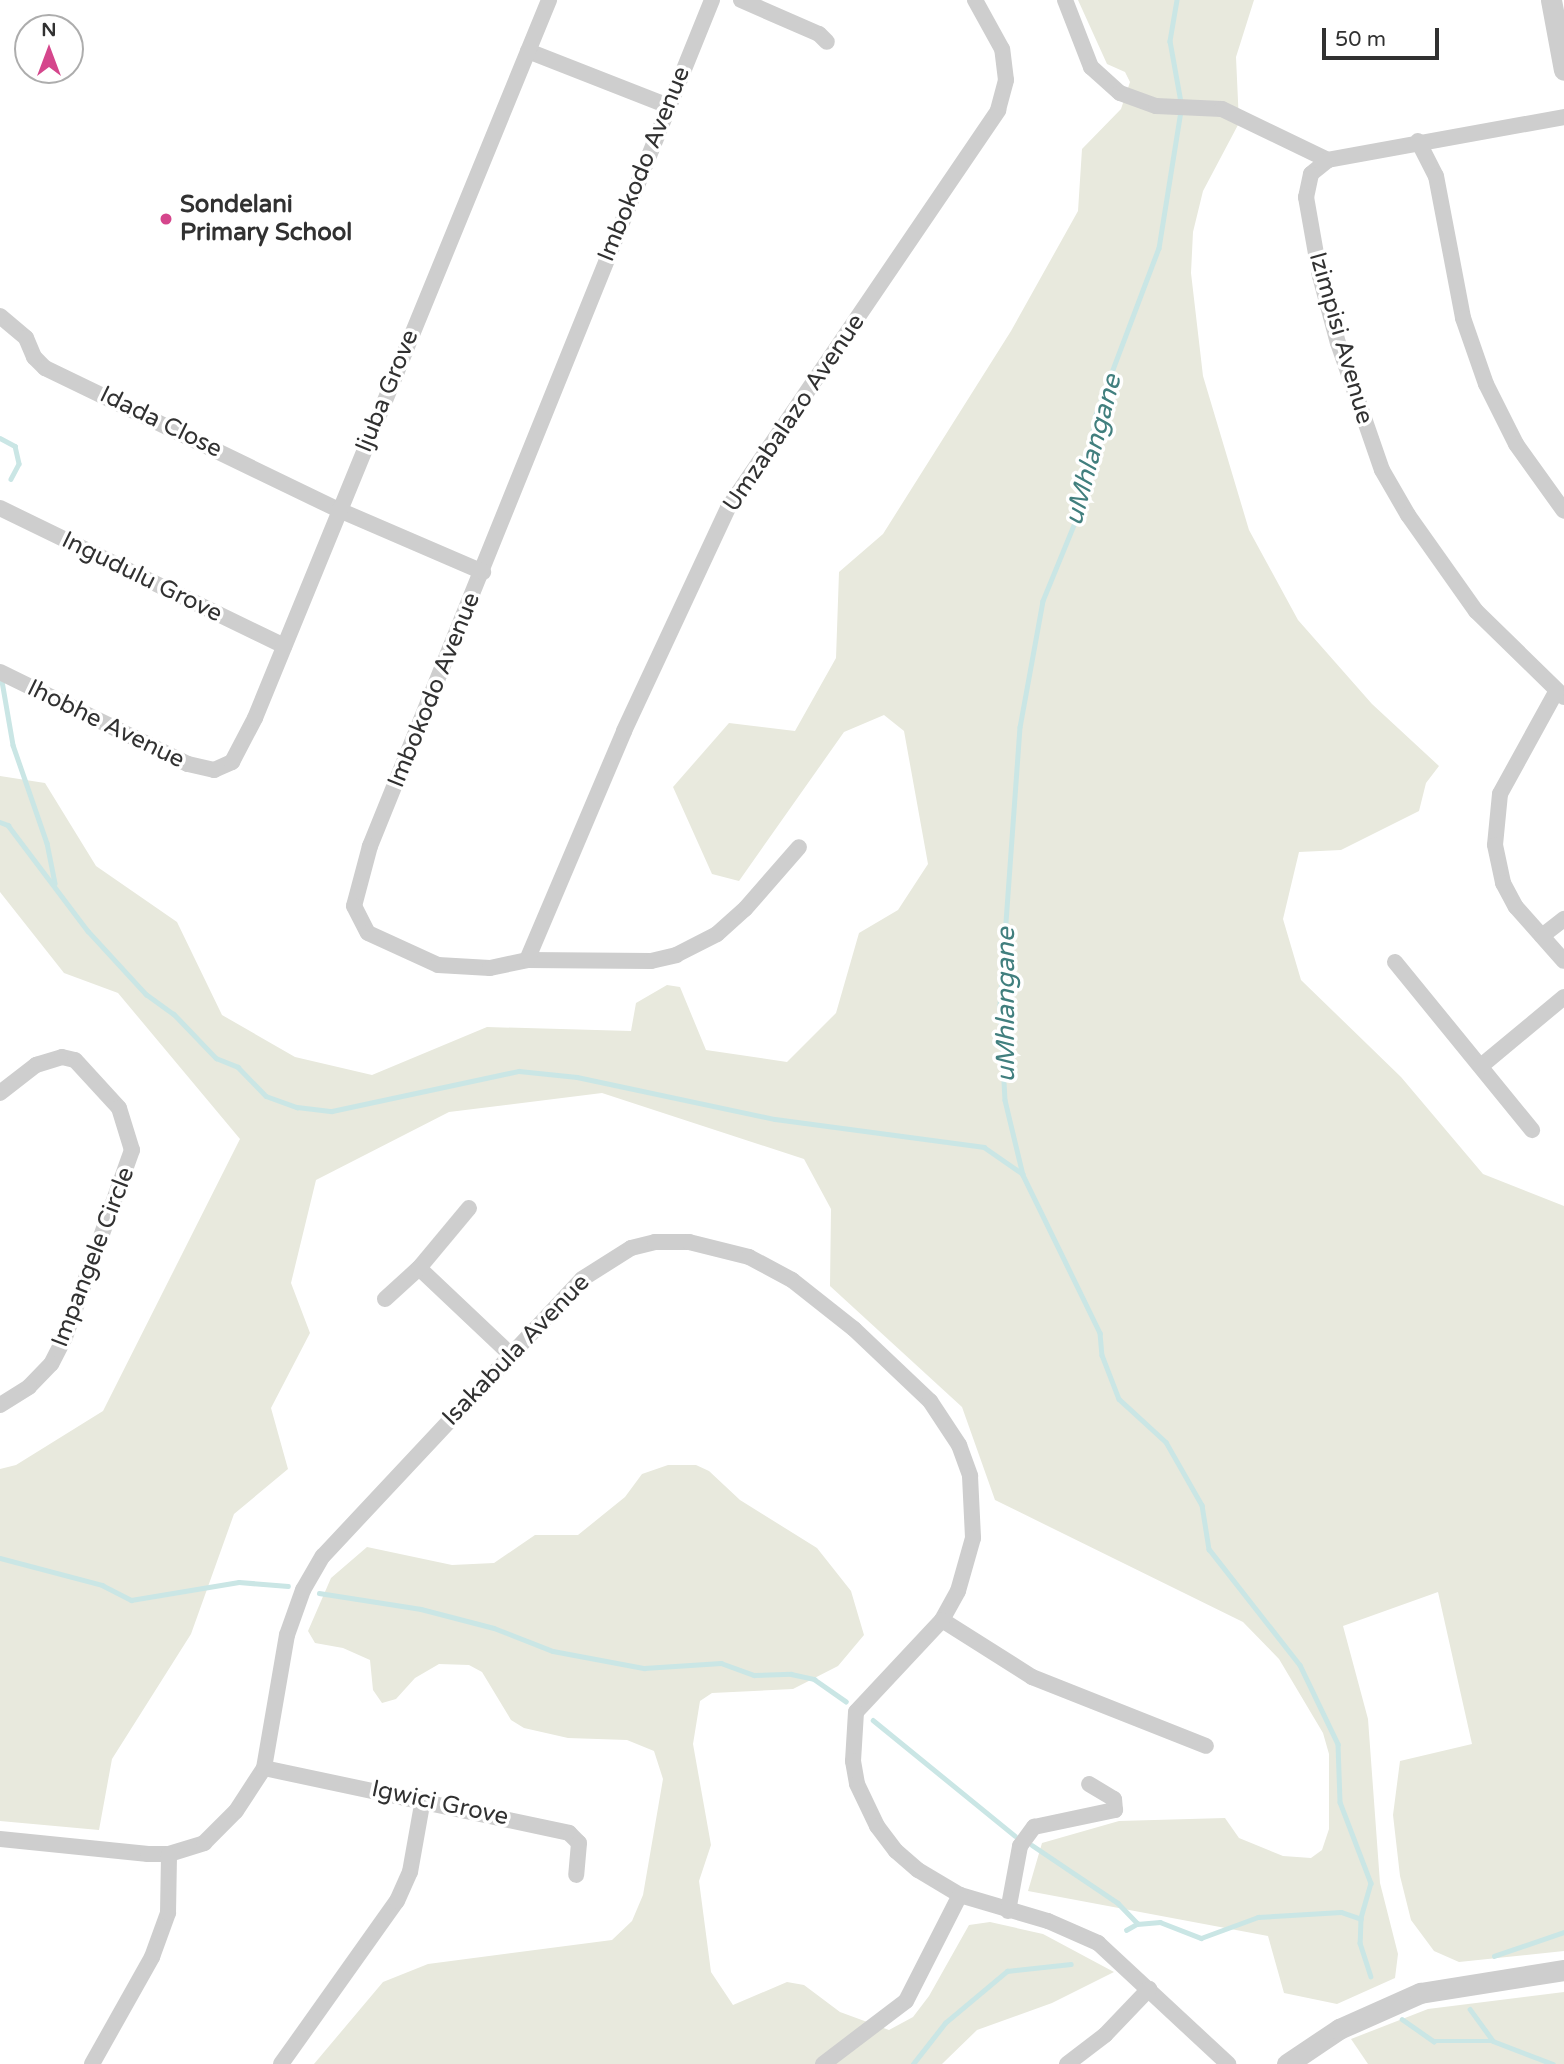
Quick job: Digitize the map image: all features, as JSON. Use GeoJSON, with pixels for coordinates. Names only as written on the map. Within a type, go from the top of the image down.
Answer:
{"type":"FeatureCollection","features":[{"type":"Feature","properties":{"kind":"street","name":"Ijuba Grove"},"geometry":{"type":"LineString","coordinates":[[214,770],[232,762],[240,750],[549,0]]}},
{"type":"Feature","properties":{"kind":"street","name":"Imbokodo Avenue"},"geometry":{"type":"LineString","coordinates":[[712,0],[666,105],[482,572],[370,846],[354,906],[368,933],[425,961],[490,968],[527,960],[652,961],[676,955],[717,934],[745,909],[799,847]]}},
{"type":"Feature","properties":{"kind":"street"},"geometry":{"type":"LineString","coordinates":[[741,0],[819,34],[827,42]]}},
{"type":"Feature","properties":{"kind":"street","name":"Umzabalazo Avenue"},"geometry":{"type":"LineString","coordinates":[[527,960],[624,731],[728,508],[998,110],[1006,80],[1002,49],[975,0]]}},
{"type":"Feature","properties":{"kind":"street"},"geometry":{"type":"LineString","coordinates":[[1065,0],[1085,55],[1100,78],[1133,100],[1177,106],[1207,106],[1328,160],[1418,141],[1564,117]]}},
{"type":"Feature","properties":{"kind":"street"},"geometry":{"type":"LineString","coordinates":[[1551,0],[1564,70]]}},
{"type":"Feature","properties":{"kind":"street"},"geometry":{"type":"LineString","coordinates":[[528,51],[666,105]]}},
{"type":"Feature","properties":{"kind":"street"},"geometry":{"type":"LineString","coordinates":[[1418,141],[1436,176],[1463,318],[1486,384],[1516,444],[1564,512]]}},
{"type":"Feature","properties":{"kind":"street","name":"Izimpisi Avenue"},"geometry":{"type":"LineString","coordinates":[[1328,160],[1318,166],[1307,185],[1320,276],[1362,418],[1382,470],[1408,514],[1476,611],[1560,695]]}},
{"type":"Feature","properties":{"kind":"street","name":"Idada Close"},"geometry":{"type":"LineString","coordinates":[[0,316],[26,338],[34,357],[46,368],[339,510],[482,572]]}},
{"type":"Feature","properties":{"kind":"street","name":"Ingudulu Grove"},"geometry":{"type":"LineString","coordinates":[[0,508],[284,646]]}},
{"type":"Feature","properties":{"kind":"street","name":"Ihobhe Avenue"},"geometry":{"type":"LineString","coordinates":[[0,672],[169,756],[214,770]]}},
{"type":"Feature","properties":{"kind":"street"},"geometry":{"type":"LineString","coordinates":[[1560,695],[1514,764],[1500,794],[1495,822],[1503,883],[1564,961]]}},
{"type":"Feature","properties":{"kind":"street"},"geometry":{"type":"LineString","coordinates":[[1542,936],[1564,919]]}},
{"type":"Feature","properties":{"kind":"street"},"geometry":{"type":"LineString","coordinates":[[1395,962],[1532,1130]]}},
{"type":"Feature","properties":{"kind":"street"},"geometry":{"type":"LineString","coordinates":[[1481,1066],[1564,997]]}},
{"type":"Feature","properties":{"kind":"street","name":"Impangele Circle"},"geometry":{"type":"LineString","coordinates":[[0,1093],[36,1065],[62,1057],[80,1064],[119,1108],[132,1150],[65,1337],[51,1364],[29,1387],[0,1405]]}},
{"type":"Feature","properties":{"kind":"street"},"geometry":{"type":"LineString","coordinates":[[385,1299],[419,1268],[469,1208]]}},
{"type":"Feature","properties":{"kind":"street","name":"Isakabula Avenue"},"geometry":{"type":"LineString","coordinates":[[169,1854],[204,1843],[236,1811],[264,1768],[287,1635],[314,1569],[582,1279],[631,1248],[655,1242],[718,1247],[792,1280],[909,1378],[959,1445],[970,1476],[973,1538],[958,1591],[942,1620],[856,1713],[853,1761],[866,1808],[896,1851],[960,1895],[1077,1931],[1098,1943],[1228,2064]]}},
{"type":"Feature","properties":{"kind":"street"},"geometry":{"type":"LineString","coordinates":[[419,1268],[511,1355]]}},
{"type":"Feature","properties":{"kind":"street"},"geometry":{"type":"LineString","coordinates":[[942,1620],[1032,1677],[1206,1746]]}},
{"type":"Feature","properties":{"kind":"street","name":"Igwici Grove"},"geometry":{"type":"LineString","coordinates":[[264,1768],[423,1799],[569,1833],[579,1843],[576,1875]]}},
{"type":"Feature","properties":{"kind":"street"},"geometry":{"type":"LineString","coordinates":[[1008,1911],[1020,1846],[1034,1827],[1115,1810],[1114,1799],[1089,1784]]}},
{"type":"Feature","properties":{"kind":"street"},"geometry":{"type":"LineString","coordinates":[[281,2064],[397,1901],[410,1872],[423,1799]]}},
{"type":"Feature","properties":{"kind":"street"},"geometry":{"type":"LineString","coordinates":[[0,1839],[169,1854],[168,1913],[152,1957],[92,2064]]}},
{"type":"Feature","properties":{"kind":"street"},"geometry":{"type":"LineString","coordinates":[[823,2064],[906,2001],[942,1938],[960,1895]]}},
{"type":"Feature","properties":{"kind":"street"},"geometry":{"type":"LineString","coordinates":[[1287,2064],[1339,2029],[1389,2003],[1451,1985],[1564,1970]]}},
{"type":"Feature","properties":{"kind":"street"},"geometry":{"type":"LineString","coordinates":[[1067,2064],[1114,2027],[1149,1989]]}},
{"type":"Feature","properties":{"kind":"shaded area"},"geometry":{"type":"Polygon","coordinates":[[[1078,0],[1254,0],[1236,57],[1239,123],[1203,191],[1193,232],[1191,273],[1203,376],[1249,530],[1298,620],[1372,704],[1439,766],[1426,783],[1419,811],[1341,850],[1299,852],[1283,919],[1301,980],[1401,1077],[1483,1174],[1564,1206],[1564,1951],[1459,1962],[1434,1951],[1411,1920],[1400,1876],[1393,1815],[1400,1761],[1472,1744],[1438,1592],[1343,1626],[1368,1719],[1380,1883],[1398,1954],[1395,1978],[1337,2004],[1284,1993],[1268,1936],[1028,1891],[1042,1843],[1119,1821],[1225,1818],[1239,1838],[1283,1856],[1311,1858],[1322,1850],[1329,1829],[1329,1754],[1323,1733],[1279,1659],[1243,1622],[995,1500],[962,1407],[830,1286],[831,1209],[804,1159],[602,1093],[449,1112],[316,1180],[291,1283],[310,1333],[271,1408],[288,1469],[234,1514],[191,1634],[112,1759],[99,1830],[0,1821],[0,1469],[16,1465],[103,1411],[240,1139],[118,993],[64,973],[0,892],[0,776],[45,783],[96,866],[177,922],[222,1015],[295,1057],[372,1075],[487,1027],[631,1031],[636,1003],[667,985],[680,987],[706,1050],[787,1062],[836,1013],[859,933],[898,910],[928,864],[904,731],[884,715],[844,732],[739,881],[712,874],[673,787],[729,723],[795,731],[836,658],[839,572],[883,534],[1011,331],[1078,211],[1082,149],[1121,109],[1130,82],[1125,72],[1107,64],[1078,0]]]}},
{"type":"Feature","properties":{"kind":"shaded area"},"geometry":{"type":"Polygon","coordinates":[[[668,1465],[696,1465],[709,1471],[740,1500],[817,1548],[851,1591],[864,1635],[838,1666],[793,1689],[712,1693],[700,1701],[693,1744],[711,1845],[699,1881],[711,1972],[733,2005],[787,1982],[804,1985],[840,2012],[889,2030],[913,2017],[929,1996],[969,1925],[990,1922],[1043,1934],[1114,1972],[1052,2003],[977,2030],[942,2064],[314,2064],[383,1982],[428,1964],[612,1940],[632,1921],[643,1895],[663,1779],[654,1751],[627,1740],[568,1738],[524,1728],[511,1720],[482,1672],[469,1665],[439,1664],[415,1678],[396,1699],[382,1703],[373,1690],[370,1660],[343,1648],[315,1643],[308,1631],[331,1578],[367,1547],[452,1565],[494,1563],[535,1535],[578,1535],[625,1497],[642,1474],[668,1465]]]}},
{"type":"Feature","properties":{"kind":"shaded area"},"geometry":{"type":"Polygon","coordinates":[[[1564,1992],[1564,2064],[1368,2064],[1351,2039],[1428,2009],[1564,1992]]]}},
{"type":"Feature","properties":{"kind":"waterway","name":"uMhlangane"},"geometry":{"type":"LineString","coordinates":[[1177,0],[1170,41],[1181,102]]}},
{"type":"Feature","properties":{"kind":"waterway","name":"uMhlangane"},"geometry":{"type":"LineString","coordinates":[[1181,111],[1159,248],[1096,415],[1077,518],[1043,601],[1020,727],[1000,1005],[1005,1100],[1023,1175],[1100,1333],[1102,1355],[1119,1399],[1166,1442],[1202,1505],[1209,1549],[1300,1665],[1338,1744],[1340,1802],[1371,1883],[1361,1919],[1360,1943],[1371,1976]]}},
{"type":"Feature","properties":{"kind":"waterway"},"geometry":{"type":"LineString","coordinates":[[0,438],[15,446],[19,464],[11,479]]}},
{"type":"Feature","properties":{"kind":"waterway"},"geometry":{"type":"LineString","coordinates":[[2,681],[13,745],[47,843],[55,883]]}},
{"type":"Feature","properties":{"kind":"waterway"},"geometry":{"type":"LineString","coordinates":[[0,822],[8,825],[88,931],[146,994],[174,1014],[216,1058],[238,1067],[266,1096],[297,1107],[332,1111],[519,1071],[577,1077],[775,1119],[984,1147],[1023,1174]]}},
{"type":"Feature","properties":{"kind":"waterway"},"geometry":{"type":"LineString","coordinates":[[0,1558],[102,1585],[131,1600],[239,1582],[288,1586]]}},
{"type":"Feature","properties":{"kind":"waterway"},"geometry":{"type":"LineString","coordinates":[[319,1593],[421,1609],[494,1628],[553,1651],[644,1668],[721,1663],[754,1675],[791,1674],[814,1679],[846,1701]]}},
{"type":"Feature","properties":{"kind":"waterway"},"geometry":{"type":"LineString","coordinates":[[873,1720],[1015,1836]]}},
{"type":"Feature","properties":{"kind":"waterway"},"geometry":{"type":"LineString","coordinates":[[1032,1845],[1118,1903],[1137,1923]]}},
{"type":"Feature","properties":{"kind":"waterway"},"geometry":{"type":"LineString","coordinates":[[1126,1930],[1137,1924],[1160,1922],[1201,1938],[1258,1917],[1341,1912],[1361,1919]]}},
{"type":"Feature","properties":{"kind":"waterway"},"geometry":{"type":"LineString","coordinates":[[1494,1956],[1564,1932]]}},
{"type":"Feature","properties":{"kind":"waterway"},"geometry":{"type":"LineString","coordinates":[[913,2064],[945,2023],[1007,1971],[1071,1964]]}},
{"type":"Feature","properties":{"kind":"waterway"},"geometry":{"type":"LineString","coordinates":[[1470,2009],[1493,2041]]}},
{"type":"Feature","properties":{"kind":"waterway","name":"uMhlangane"},"geometry":{"type":"LineString","coordinates":[[1402,2019],[1434,2041],[1493,2041],[1553,2064]]}},
{"type":"Feature","properties":{"kind":"place","name":"Sondelani Primary School"},"geometry":{"type":"Point","coordinates":[166,219]}}]}
